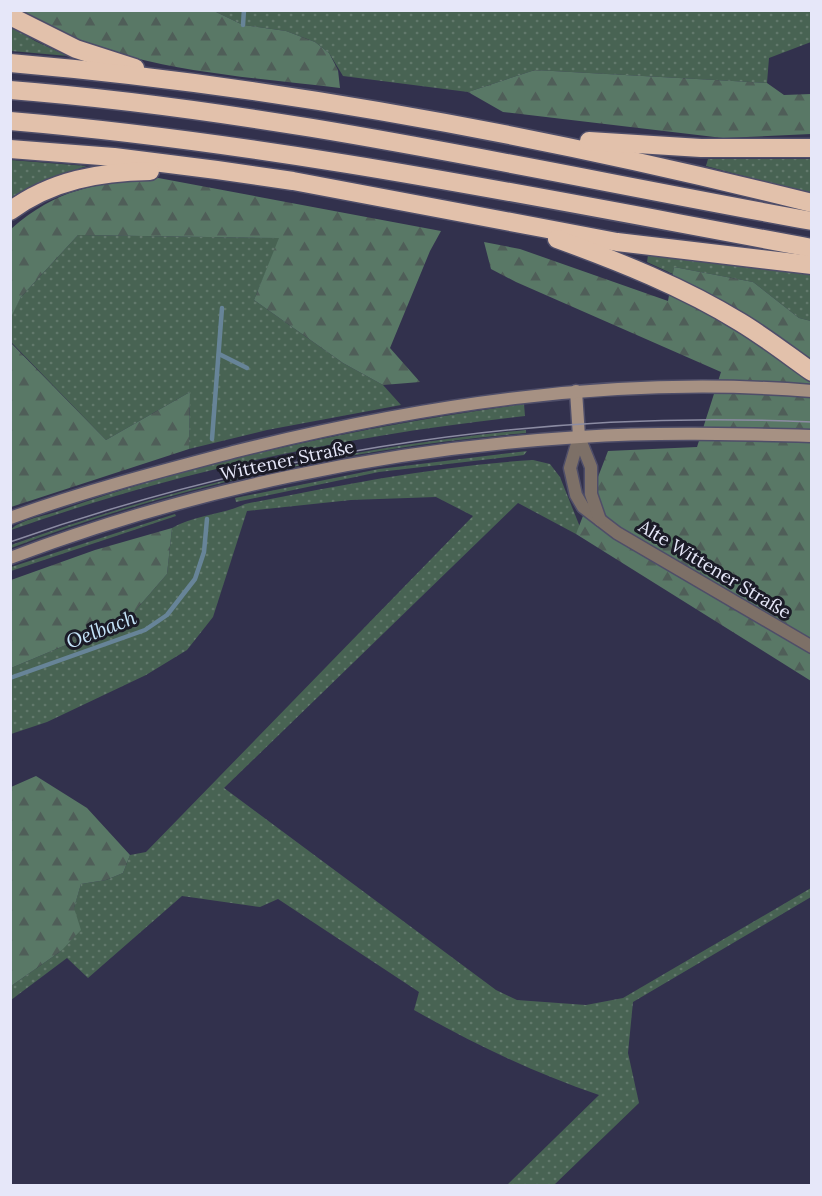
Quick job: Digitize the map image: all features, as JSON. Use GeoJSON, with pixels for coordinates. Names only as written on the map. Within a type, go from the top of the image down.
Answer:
{"type":"FeatureCollection","features":[{"type":"Feature","properties":{"kind":"highway"},"geometry":{"type":"LineString","coordinates":[[10,16],[57,41],[119,64],[207,85]]}},
{"type":"Feature","properties":{"kind":"highway"},"geometry":{"type":"LineString","coordinates":[[10,63],[207,85],[306,99],[524,137],[687,172],[812,203]]}},
{"type":"Feature","properties":{"kind":"highway"},"geometry":{"type":"LineString","coordinates":[[10,90],[106,99],[302,127],[812,221]]}},
{"type":"Feature","properties":{"kind":"highway"},"geometry":{"type":"LineString","coordinates":[[10,121],[179,138],[297,154],[812,248]]}},
{"type":"Feature","properties":{"kind":"highway"},"geometry":{"type":"LineString","coordinates":[[524,137],[701,148],[812,148]]}},
{"type":"Feature","properties":{"kind":"highway"},"geometry":{"type":"LineString","coordinates":[[10,149],[114,157],[217,170],[617,242],[812,265]]}},
{"type":"Feature","properties":{"kind":"highway"},"geometry":{"type":"LineString","coordinates":[[10,211],[39,193],[87,177],[117,171],[217,170]]}},
{"type":"Feature","properties":{"kind":"highway"},"geometry":{"type":"LineString","coordinates":[[507,221],[651,276],[703,301],[769,341],[812,372]]}},
{"type":"Feature","properties":{"kind":"main road","name":"Wittener Straße"},"geometry":{"type":"LineString","coordinates":[[10,518],[189,463],[351,425],[482,401],[576,391],[704,387],[812,391]]}},
{"type":"Feature","properties":{"kind":"main road"},"geometry":{"type":"LineString","coordinates":[[576,391],[579,437]]}},
{"type":"Feature","properties":{"kind":"main road","name":"Wittener Straße"},"geometry":{"type":"LineString","coordinates":[[10,558],[151,511],[292,476],[436,452],[579,437],[709,434],[812,436]]}},
{"type":"Feature","properties":{"kind":"street","name":"Alte Wittener Straße"},"geometry":{"type":"LineString","coordinates":[[579,437],[570,468],[576,495],[583,507],[601,521],[812,647]]}},
{"type":"Feature","properties":{"kind":"street"},"geometry":{"type":"LineString","coordinates":[[579,437],[591,467],[591,494],[601,521]]}},
{"type":"Feature","properties":{"kind":"green space"},"geometry":{"type":"Polygon","coordinates":[[[23,11],[214,11],[243,25],[286,31],[315,42],[329,53],[338,70],[340,88],[218,74],[134,58],[94,46],[56,30],[23,11]]]}},
{"type":"Feature","properties":{"kind":"green space"},"geometry":{"type":"Polygon","coordinates":[[[214,11],[811,11],[811,42],[769,58],[767,83],[535,70],[468,92],[343,76],[329,53],[315,42],[286,31],[243,25],[214,11]]]}},
{"type":"Feature","properties":{"kind":"green space"},"geometry":{"type":"Polygon","coordinates":[[[10,25],[35,41],[68,56],[11,51],[10,25]]]}},
{"type":"Feature","properties":{"kind":"green space"},"geometry":{"type":"Polygon","coordinates":[[[535,70],[767,83],[784,95],[811,94],[811,134],[723,138],[503,112],[468,92],[535,70]]]}},
{"type":"Feature","properties":{"kind":"green space"},"geometry":{"type":"Polygon","coordinates":[[[708,159],[811,159],[811,194],[706,166],[708,159]]]}},
{"type":"Feature","properties":{"kind":"green space"},"geometry":{"type":"Polygon","coordinates":[[[10,160],[87,166],[51,178],[11,203],[10,160]]]}},
{"type":"Feature","properties":{"kind":"green space"},"geometry":{"type":"Polygon","coordinates":[[[153,177],[441,231],[430,251],[390,348],[420,382],[383,385],[343,363],[254,300],[279,238],[78,235],[21,297],[11,317],[11,229],[28,215],[61,196],[94,186],[153,177]]]}},
{"type":"Feature","properties":{"kind":"green space"},"geometry":{"type":"Polygon","coordinates":[[[78,235],[280,238],[254,300],[343,363],[383,385],[401,405],[267,430],[189,449],[190,392],[106,440],[11,342],[10,317],[21,297],[78,235]]]}},
{"type":"Feature","properties":{"kind":"green space"},"geometry":{"type":"Polygon","coordinates":[[[484,242],[520,249],[668,301],[674,267],[753,282],[799,318],[811,321],[811,681],[576,534],[608,451],[697,447],[721,372],[491,269],[484,242]]]}},
{"type":"Feature","properties":{"kind":"green space"},"geometry":{"type":"Polygon","coordinates":[[[648,255],[811,273],[811,321],[799,318],[753,282],[674,267],[673,274],[647,262],[648,255]]]}},
{"type":"Feature","properties":{"kind":"green space"},"geometry":{"type":"Polygon","coordinates":[[[10,342],[106,440],[190,392],[189,449],[11,507],[10,342]]]}},
{"type":"Feature","properties":{"kind":"green space"},"geometry":{"type":"Polygon","coordinates":[[[524,404],[525,416],[394,434],[264,458],[137,490],[11,530],[31,519],[228,460],[346,434],[524,404]]]}},
{"type":"Feature","properties":{"kind":"green space"},"geometry":{"type":"Polygon","coordinates":[[[526,430],[526,433],[395,449],[264,473],[136,506],[11,548],[11,545],[137,504],[265,471],[395,447],[526,430]]]}},
{"type":"Feature","properties":{"kind":"green space"},"geometry":{"type":"Polygon","coordinates":[[[527,451],[524,455],[379,472],[236,502],[235,498],[379,469],[527,451]]]}},
{"type":"Feature","properties":{"kind":"green space"},"geometry":{"type":"Polygon","coordinates":[[[533,460],[550,464],[560,477],[580,527],[576,534],[518,503],[224,788],[496,990],[517,1000],[586,1005],[623,998],[811,888],[811,897],[633,1002],[628,1053],[639,1103],[554,1185],[507,1185],[599,1095],[505,1057],[414,1010],[419,992],[278,899],[260,907],[182,896],[88,978],[67,958],[11,1000],[11,986],[61,951],[81,884],[106,880],[123,873],[130,855],[146,852],[473,516],[436,497],[351,500],[247,511],[213,617],[187,650],[146,675],[47,722],[11,734],[11,668],[128,619],[167,574],[172,528],[181,524],[245,504],[353,483],[461,467],[533,460]]]}},
{"type":"Feature","properties":{"kind":"green space"},"geometry":{"type":"Polygon","coordinates":[[[175,514],[176,516],[11,571],[11,567],[175,514]]]}},
{"type":"Feature","properties":{"kind":"green space"},"geometry":{"type":"Polygon","coordinates":[[[172,528],[167,574],[128,619],[11,668],[11,580],[95,550],[172,528]]]}},
{"type":"Feature","properties":{"kind":"green space"},"geometry":{"type":"Polygon","coordinates":[[[36,776],[87,808],[130,855],[123,873],[106,880],[81,884],[74,908],[81,930],[61,951],[11,986],[11,787],[36,776]]]}},
{"type":"Feature","properties":{"kind":"waterway","name":"Oelbach"},"geometry":{"type":"LineString","coordinates":[[243,25],[244,10]]}},
{"type":"Feature","properties":{"kind":"waterway","name":"Oelbach"},"geometry":{"type":"LineString","coordinates":[[212,439],[222,308]]}},
{"type":"Feature","properties":{"kind":"waterway"},"geometry":{"type":"LineString","coordinates":[[219,354],[247,368]]}},
{"type":"Feature","properties":{"kind":"waterway","name":"Oelbach"},"geometry":{"type":"LineString","coordinates":[[10,678],[145,630],[167,615],[195,579],[204,552],[207,519]]}},
{"type":"Feature","properties":{"kind":"tram line"},"geometry":{"type":"LineString","coordinates":[[10,542],[108,510],[206,483],[305,460],[405,443],[505,430],[607,422],[709,420],[812,422]]}}]}
